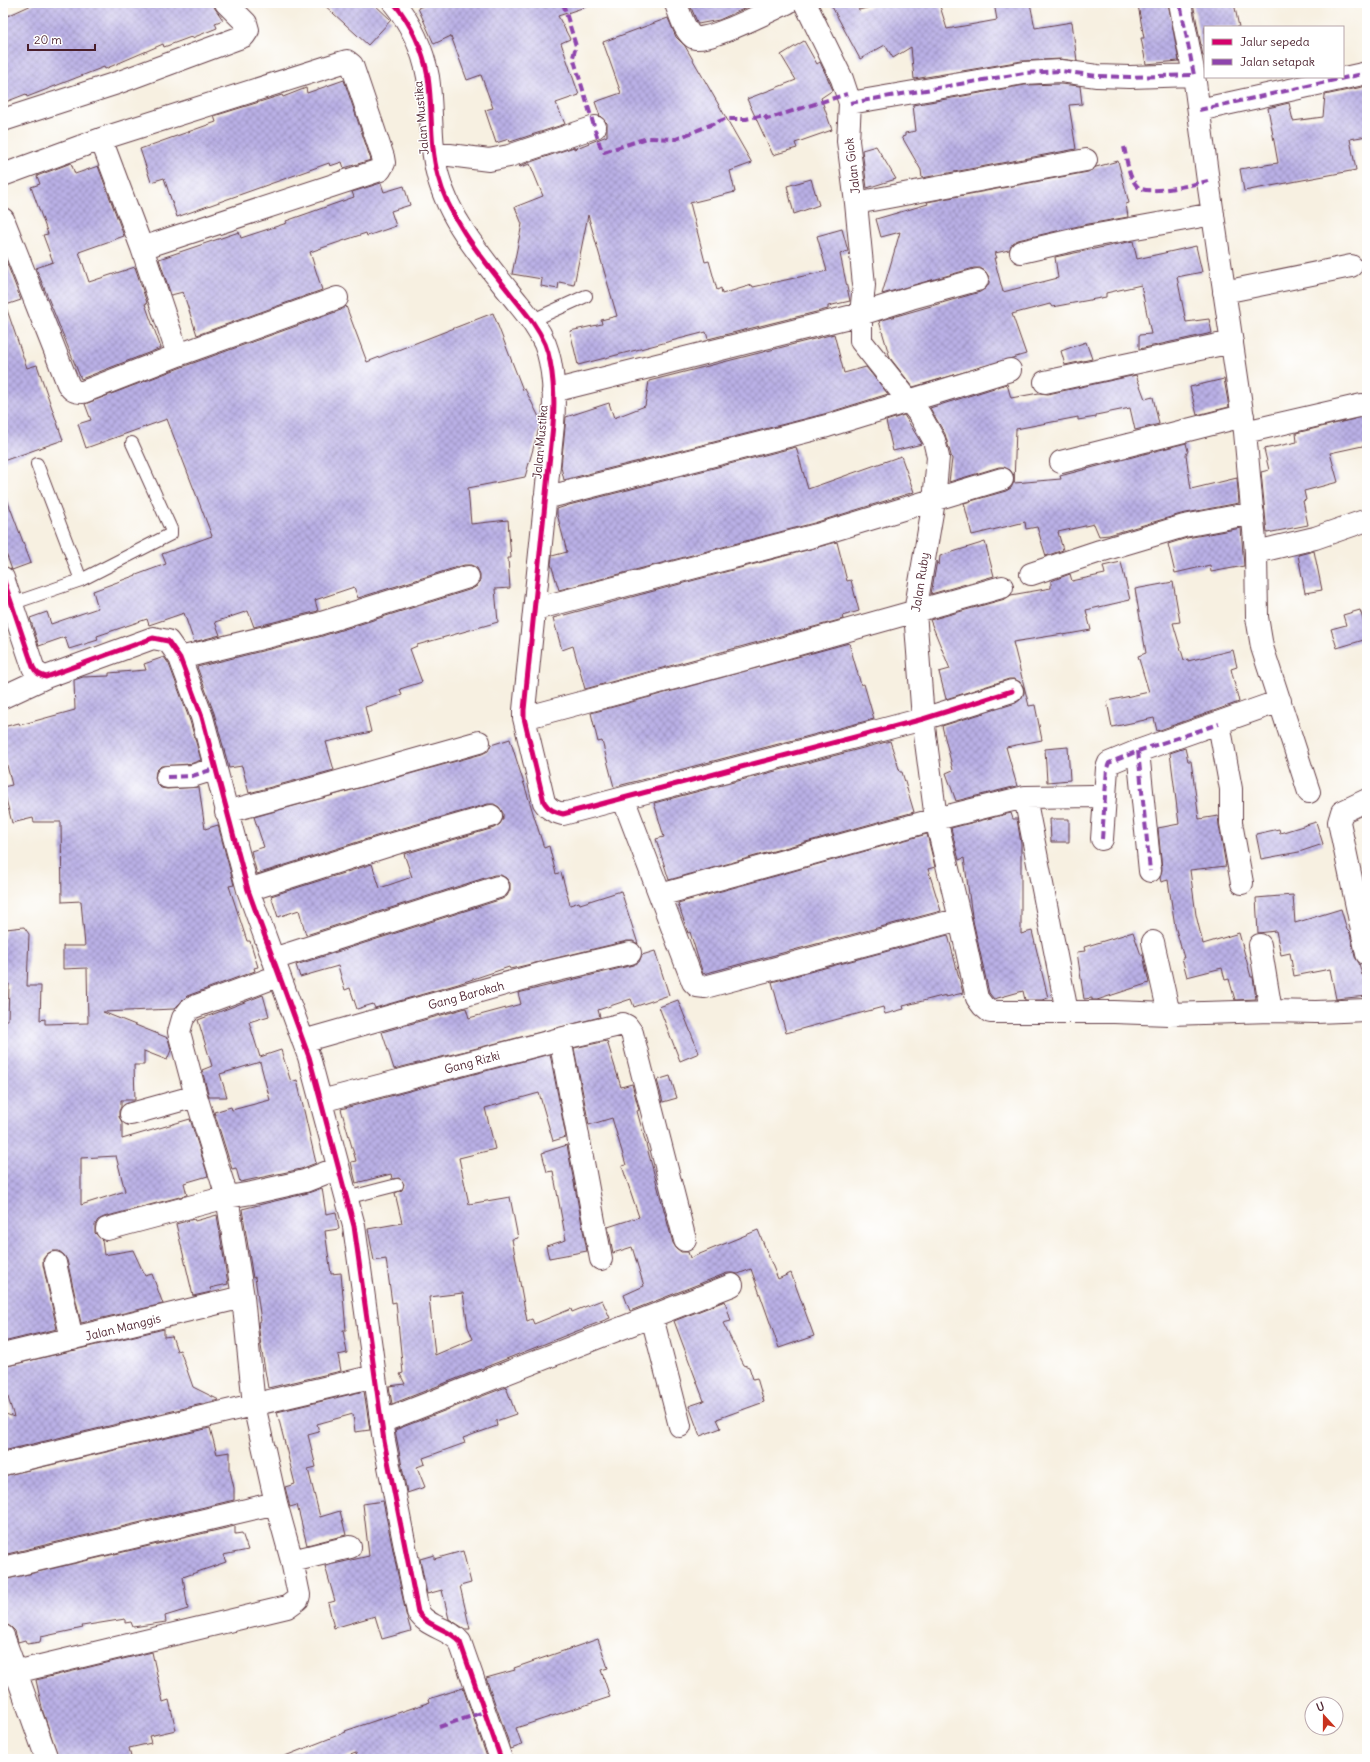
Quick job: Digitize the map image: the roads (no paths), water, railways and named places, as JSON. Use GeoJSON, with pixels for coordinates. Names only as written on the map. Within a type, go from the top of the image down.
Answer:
{"type":"FeatureCollection","features":[{"type":"Feature","properties":{"kind":"street"},"geometry":{"type":"LineString","coordinates":[[3,120],[117,83],[244,36],[248,30],[246,23],[226,3]]}},
{"type":"Feature","properties":{"kind":"street","name":"Jalan Mustika"},"geometry":{"type":"LineString","coordinates":[[394,3],[408,23],[426,67],[434,153],[438,177],[446,198],[458,221],[488,265],[533,320],[545,344],[553,391],[554,425],[524,701],[524,718],[544,802],[551,810],[564,814],[623,798]]}},
{"type":"Feature","properties":{"kind":"street"},"geometry":{"type":"LineString","coordinates":[[676,4],[686,27],[693,37],[699,39],[735,27],[787,3]]}},
{"type":"Feature","properties":{"kind":"street","name":"Jalan Giok"},"geometry":{"type":"LineString","coordinates":[[805,3],[842,79],[850,104],[848,141],[864,285],[861,314]]}},
{"type":"Feature","properties":{"kind":"street"},"geometry":{"type":"LineString","coordinates":[[1180,3],[1194,75],[1244,424],[1256,552],[1257,617],[1259,632],[1262,647],[1309,792]]}},
{"type":"Feature","properties":{"kind":"street"},"geometry":{"type":"LineString","coordinates":[[3,175],[101,139],[340,63],[347,62],[352,65],[383,157],[384,163],[380,170],[142,248]]}},
{"type":"Feature","properties":{"kind":"street"},"geometry":{"type":"LineString","coordinates":[[850,104],[1029,72],[1061,71],[1097,76],[1130,77],[1194,75]]}},
{"type":"Feature","properties":{"kind":"street"},"geometry":{"type":"LineString","coordinates":[[1199,110],[1367,73]]}},
{"type":"Feature","properties":{"kind":"street"},"geometry":{"type":"LineString","coordinates":[[434,153],[489,160],[509,156],[595,127]]}},
{"type":"Feature","properties":{"kind":"street"},"geometry":{"type":"LineString","coordinates":[[101,139],[142,248],[178,355]]}},
{"type":"Feature","properties":{"kind":"street"},"geometry":{"type":"LineString","coordinates":[[856,203],[1086,160]]}},
{"type":"Feature","properties":{"kind":"street"},"geometry":{"type":"LineString","coordinates":[[1022,252],[1086,237],[1213,214]]}},
{"type":"Feature","properties":{"kind":"street"},"geometry":{"type":"LineString","coordinates":[[3,219],[68,384],[74,391],[83,392],[178,355],[337,298]]}},
{"type":"Feature","properties":{"kind":"street"},"geometry":{"type":"LineString","coordinates":[[1224,292],[1351,266]]}},
{"type":"Feature","properties":{"kind":"street"},"geometry":{"type":"LineString","coordinates":[[553,391],[861,314],[911,298],[977,280]]}},
{"type":"Feature","properties":{"kind":"street","name":"Jalan Ruby"},"geometry":{"type":"LineString","coordinates":[[861,314],[861,341],[909,401],[930,433],[936,448],[937,468],[934,501],[915,612],[923,718],[936,818],[977,998],[986,1009],[995,1013],[1114,1012],[1169,1014],[1367,1010]]}},
{"type":"Feature","properties":{"kind":"street"},"geometry":{"type":"LineString","coordinates":[[1045,382],[1232,342]]}},
{"type":"Feature","properties":{"kind":"street"},"geometry":{"type":"LineString","coordinates":[[545,498],[820,428],[1010,370]]}},
{"type":"Feature","properties":{"kind":"street"},"geometry":{"type":"LineString","coordinates":[[1061,462],[1244,424],[1362,405]]}},
{"type":"Feature","properties":{"kind":"street"},"geometry":{"type":"LineString","coordinates":[[535,609],[809,537],[934,501],[1002,479]]}},
{"type":"Feature","properties":{"kind":"street"},"geometry":{"type":"LineString","coordinates":[[1031,574],[1100,551],[1184,526],[1253,513]]}},
{"type":"Feature","properties":{"kind":"street"},"geometry":{"type":"LineString","coordinates":[[1256,552],[1315,538],[1367,520]]}},
{"type":"Feature","properties":{"kind":"street"},"geometry":{"type":"LineString","coordinates":[[180,658],[316,626],[468,577]]}},
{"type":"Feature","properties":{"kind":"street"},"geometry":{"type":"LineString","coordinates":[[3,579],[33,667],[38,674],[46,677]]}},
{"type":"Feature","properties":{"kind":"street"},"geometry":{"type":"LineString","coordinates":[[524,718],[1002,587]]}},
{"type":"Feature","properties":{"kind":"street"},"geometry":{"type":"LineString","coordinates":[[3,696],[46,677],[153,638],[168,641],[180,658],[202,717],[214,770],[248,890],[303,1042],[310,1057],[354,1226],[381,1422],[418,1612],[430,1623],[450,1633],[460,1642],[501,1759]]}},
{"type":"Feature","properties":{"kind":"street"},"geometry":{"type":"LineString","coordinates":[[960,919],[702,987],[697,986],[693,982],[623,798],[923,718],[1012,691]]}},
{"type":"Feature","properties":{"kind":"street"},"geometry":{"type":"LineString","coordinates":[[1102,839],[1107,766],[1115,760],[1138,751],[1219,724],[1280,701]]}},
{"type":"Feature","properties":{"kind":"street"},"geometry":{"type":"LineString","coordinates":[[1219,724],[1231,789],[1231,823],[1242,883]]}},
{"type":"Feature","properties":{"kind":"street"},"geometry":{"type":"LineString","coordinates":[[226,812],[479,742]]}},
{"type":"Feature","properties":{"kind":"street"},"geometry":{"type":"LineString","coordinates":[[1138,751],[1150,871]]}},
{"type":"Feature","properties":{"kind":"street"},"geometry":{"type":"LineString","coordinates":[[167,778],[192,776],[214,770]]}},
{"type":"Feature","properties":{"kind":"street"},"geometry":{"type":"LineString","coordinates":[[660,895],[936,818],[1025,797],[1094,796]]}},
{"type":"Feature","properties":{"kind":"street"},"geometry":{"type":"LineString","coordinates":[[1025,797],[1067,1012]]}},
{"type":"Feature","properties":{"kind":"street"},"geometry":{"type":"LineString","coordinates":[[1367,800],[1342,812],[1339,822],[1367,954]]}},
{"type":"Feature","properties":{"kind":"street"},"geometry":{"type":"LineString","coordinates":[[248,890],[393,844],[491,816]]}},
{"type":"Feature","properties":{"kind":"street"},"geometry":{"type":"LineString","coordinates":[[10,1673],[287,1607],[297,1601],[299,1595],[292,1561],[276,1503],[254,1405],[243,1297],[227,1197],[196,1096],[179,1032],[180,1025],[186,1012],[191,1008],[276,967],[498,887]]}},
{"type":"Feature","properties":{"kind":"street"},"geometry":{"type":"LineString","coordinates":[[1153,942],[1169,1014]]}},
{"type":"Feature","properties":{"kind":"street"},"geometry":{"type":"LineString","coordinates":[[1260,945],[1271,1012]]}},
{"type":"Feature","properties":{"kind":"street","name":"Gang Barokah"},"geometry":{"type":"LineString","coordinates":[[303,1042],[540,974],[630,953]]}},
{"type":"Feature","properties":{"kind":"street","name":"Gang Rizki"},"geometry":{"type":"LineString","coordinates":[[321,1101],[623,1024],[627,1026],[632,1033],[685,1240]]}},
{"type":"Feature","properties":{"kind":"street"},"geometry":{"type":"LineString","coordinates":[[560,1039],[602,1259]]}},
{"type":"Feature","properties":{"kind":"street"},"geometry":{"type":"LineString","coordinates":[[130,1114],[196,1096]]}},
{"type":"Feature","properties":{"kind":"street"},"geometry":{"type":"LineString","coordinates":[[107,1229],[227,1197],[252,1194],[305,1180],[338,1168]]}},
{"type":"Feature","properties":{"kind":"street"},"geometry":{"type":"LineString","coordinates":[[55,1263],[72,1339]]}},
{"type":"Feature","properties":{"kind":"street"},"geometry":{"type":"LineString","coordinates":[[381,1422],[732,1285]]}},
{"type":"Feature","properties":{"kind":"street","name":"Jalan Manggis"},"geometry":{"type":"LineString","coordinates":[[3,1355],[243,1297]]}},
{"type":"Feature","properties":{"kind":"street"},"geometry":{"type":"LineString","coordinates":[[652,1316],[680,1426]]}},
{"type":"Feature","properties":{"kind":"street"},"geometry":{"type":"LineString","coordinates":[[3,1464],[375,1376]]}},
{"type":"Feature","properties":{"kind":"street"},"geometry":{"type":"LineString","coordinates":[[3,1568],[276,1503]]}},
{"type":"Feature","properties":{"kind":"street"},"geometry":{"type":"LineString","coordinates":[[292,1561],[350,1547]]}},
{"type":"Feature","properties":{"kind":"street"},"geometry":{"type":"LineString","coordinates":[[3,1636],[10,1673],[47,1759]]}},
{"type":"Feature","properties":{"kind":"lane"},"geometry":{"type":"LineString","coordinates":[[533,320],[586,296]]}},
{"type":"Feature","properties":{"kind":"lane"},"geometry":{"type":"LineString","coordinates":[[11,604],[81,580],[171,534],[172,530],[132,443]]}},
{"type":"Feature","properties":{"kind":"lane"},"geometry":{"type":"LineString","coordinates":[[37,464],[81,580]]}},
{"type":"Feature","properties":{"kind":"lane"},"geometry":{"type":"LineString","coordinates":[[346,1198],[397,1185]]}}]}
